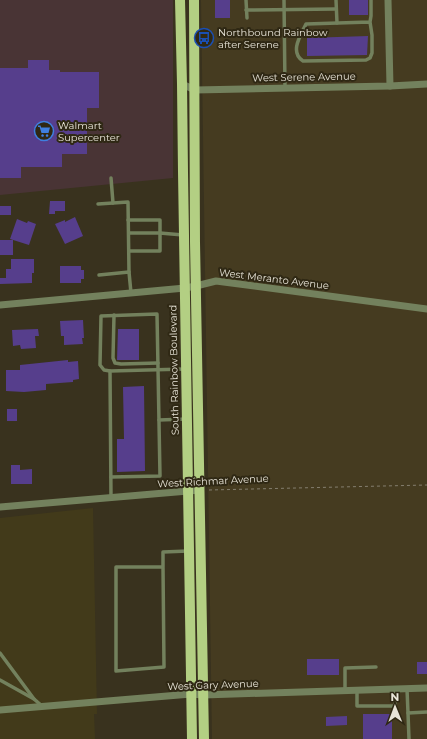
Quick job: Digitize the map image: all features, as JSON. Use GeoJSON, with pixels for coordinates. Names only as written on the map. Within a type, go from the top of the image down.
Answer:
{"type":"FeatureCollection","features":[{"type":"Feature","properties":{"kind":"main road","name":"South Rainbow Boulevard"},"geometry":{"type":"LineString","coordinates":[[180,0],[192,739]]}},
{"type":"Feature","properties":{"kind":"main road"},"geometry":{"type":"LineString","coordinates":[[194,0],[196,286],[204,739]]}},
{"type":"Feature","properties":{"kind":"street"},"geometry":{"type":"LineString","coordinates":[[388,0],[390,86]]}},
{"type":"Feature","properties":{"kind":"street","name":"West Serene Avenue"},"geometry":{"type":"LineString","coordinates":[[182,84],[195,90],[427,84]]}},
{"type":"Feature","properties":{"kind":"street","name":"West Meranto Avenue"},"geometry":{"type":"LineString","coordinates":[[0,305],[185,288],[216,281],[427,309]]}},
{"type":"Feature","properties":{"kind":"street","name":"West Richmar Avenue"},"geometry":{"type":"LineString","coordinates":[[0,507],[200,490]]}},
{"type":"Feature","properties":{"kind":"street","name":"West Gary Avenue"},"geometry":{"type":"LineString","coordinates":[[0,710],[191,694],[203,695],[427,688]]}},
{"type":"Feature","properties":{"kind":"lane"},"geometry":{"type":"LineString","coordinates":[[246,0],[247,18]]}},
{"type":"Feature","properties":{"kind":"lane"},"geometry":{"type":"LineString","coordinates":[[284,0],[285,88]]}},
{"type":"Feature","properties":{"kind":"lane"},"geometry":{"type":"LineString","coordinates":[[336,0],[336,23]]}},
{"type":"Feature","properties":{"kind":"lane"},"geometry":{"type":"LineString","coordinates":[[370,22],[306,24],[297,44],[297,54],[299,59],[303,61],[366,60],[370,58],[372,53],[370,22],[371,0]]}},
{"type":"Feature","properties":{"kind":"lane"},"geometry":{"type":"LineString","coordinates":[[246,10],[336,9]]}},
{"type":"Feature","properties":{"kind":"lane"},"geometry":{"type":"LineString","coordinates":[[111,178],[113,203]]}},
{"type":"Feature","properties":{"kind":"lane"},"geometry":{"type":"LineString","coordinates":[[98,204],[128,202],[131,293]]}},
{"type":"Feature","properties":{"kind":"lane"},"geometry":{"type":"LineString","coordinates":[[128,220],[160,220],[160,251],[129,251]]}},
{"type":"Feature","properties":{"kind":"lane"},"geometry":{"type":"LineString","coordinates":[[128,234],[160,233],[184,235]]}},
{"type":"Feature","properties":{"kind":"lane"},"geometry":{"type":"LineString","coordinates":[[99,274],[130,272]]}},
{"type":"Feature","properties":{"kind":"lane"},"geometry":{"type":"LineString","coordinates":[[111,477],[160,476],[158,370],[158,363],[157,314],[101,316],[100,365],[104,370],[110,371],[158,370],[186,369]]}},
{"type":"Feature","properties":{"kind":"lane"},"geometry":{"type":"LineString","coordinates":[[114,315],[115,363],[158,363]]}},
{"type":"Feature","properties":{"kind":"lane"},"geometry":{"type":"LineString","coordinates":[[110,371],[111,498]]}},
{"type":"Feature","properties":{"kind":"lane"},"geometry":{"type":"LineString","coordinates":[[159,420],[187,419]]}},
{"type":"Feature","properties":{"kind":"lane"},"geometry":{"type":"LineString","coordinates":[[163,567],[116,567],[116,671],[164,667],[163,552],[189,551]]}},
{"type":"Feature","properties":{"kind":"lane"},"geometry":{"type":"LineString","coordinates":[[0,653],[34,699],[43,707]]}},
{"type":"Feature","properties":{"kind":"lane"},"geometry":{"type":"LineString","coordinates":[[345,690],[345,668],[376,667]]}},
{"type":"Feature","properties":{"kind":"lane"},"geometry":{"type":"LineString","coordinates":[[0,680],[34,699]]}},
{"type":"Feature","properties":{"kind":"lane"},"geometry":{"type":"LineString","coordinates":[[357,690],[357,706],[395,706],[395,689]]}},
{"type":"Feature","properties":{"kind":"lane"},"geometry":{"type":"LineString","coordinates":[[407,689],[409,739]]}},
{"type":"Feature","properties":{"kind":"lane"},"geometry":{"type":"LineString","coordinates":[[408,713],[427,712]]}},
{"type":"Feature","properties":{"kind":"path","name":"West Richmar Avenue"},"geometry":{"type":"LineString","coordinates":[[200,490],[427,485]]}},
{"type":"Feature","properties":{"kind":"shaded area"},"geometry":{"type":"Polygon","coordinates":[[[0,0],[173,0],[173,178],[0,195],[0,0]]]}},
{"type":"Feature","properties":{"kind":"shaded area"},"geometry":{"type":"Polygon","coordinates":[[[201,0],[427,0],[427,739],[212,739],[201,0]]]}},
{"type":"Feature","properties":{"kind":"sand"},"geometry":{"type":"Polygon","coordinates":[[[93,508],[97,714],[94,714],[95,739],[0,739],[0,518],[93,508]]]}},
{"type":"Feature","properties":{"kind":"building"},"geometry":{"type":"Polygon","coordinates":[[[215,0],[230,0],[230,18],[215,18],[215,0]]]}},
{"type":"Feature","properties":{"kind":"building"},"geometry":{"type":"Polygon","coordinates":[[[349,0],[368,0],[368,15],[349,15],[349,0]]]}},
{"type":"Feature","properties":{"kind":"building"},"geometry":{"type":"Polygon","coordinates":[[[368,36],[367,55],[307,56],[307,38],[368,36]]]}},
{"type":"Feature","properties":{"kind":"building","name":"Walmart Supercenter"},"geometry":{"type":"Polygon","coordinates":[[[28,60],[49,60],[49,70],[60,70],[60,72],[99,72],[99,108],[87,108],[87,154],[62,154],[62,167],[21,167],[21,178],[0,178],[0,68],[28,68],[28,60]]]}},
{"type":"Feature","properties":{"kind":"building"},"geometry":{"type":"Polygon","coordinates":[[[50,201],[65,201],[65,211],[55,211],[55,214],[49,214],[50,201]]]}},
{"type":"Feature","properties":{"kind":"building"},"geometry":{"type":"Polygon","coordinates":[[[0,206],[11,206],[11,215],[0,215],[0,206]]]}},
{"type":"Feature","properties":{"kind":"building"},"geometry":{"type":"Polygon","coordinates":[[[75,217],[83,236],[65,244],[55,224],[65,220],[65,222],[75,217]]]}},
{"type":"Feature","properties":{"kind":"building"},"geometry":{"type":"Polygon","coordinates":[[[17,219],[27,223],[28,221],[36,224],[29,245],[10,239],[17,219]]]}},
{"type":"Feature","properties":{"kind":"building"},"geometry":{"type":"Polygon","coordinates":[[[0,240],[13,240],[13,255],[0,255],[0,240]]]}},
{"type":"Feature","properties":{"kind":"building"},"geometry":{"type":"Polygon","coordinates":[[[11,259],[34,259],[32,283],[0,284],[0,278],[6,278],[6,269],[11,269],[11,259]]]}},
{"type":"Feature","properties":{"kind":"building"},"geometry":{"type":"Polygon","coordinates":[[[60,266],[81,266],[81,270],[84,270],[84,279],[81,279],[81,283],[60,283],[60,266]]]}},
{"type":"Feature","properties":{"kind":"building"},"geometry":{"type":"Polygon","coordinates":[[[83,320],[83,344],[64,345],[64,336],[61,336],[60,321],[83,320]]]}},
{"type":"Feature","properties":{"kind":"building"},"geometry":{"type":"Polygon","coordinates":[[[38,329],[39,336],[35,336],[36,348],[21,349],[20,345],[13,346],[12,330],[38,329]]]}},
{"type":"Feature","properties":{"kind":"building"},"geometry":{"type":"Polygon","coordinates":[[[118,329],[139,329],[139,360],[117,360],[118,329]]]}},
{"type":"Feature","properties":{"kind":"building"},"geometry":{"type":"Polygon","coordinates":[[[68,360],[68,362],[78,361],[79,379],[73,380],[73,382],[46,384],[46,390],[24,392],[6,391],[6,370],[20,370],[20,365],[68,360]]]}},
{"type":"Feature","properties":{"kind":"building"},"geometry":{"type":"Polygon","coordinates":[[[144,386],[145,471],[117,472],[117,439],[124,439],[123,387],[144,386]]]}},
{"type":"Feature","properties":{"kind":"building"},"geometry":{"type":"Polygon","coordinates":[[[7,409],[17,409],[17,421],[7,421],[7,409]]]}},
{"type":"Feature","properties":{"kind":"building"},"geometry":{"type":"Polygon","coordinates":[[[11,465],[20,465],[20,470],[32,469],[32,484],[11,484],[11,465]]]}},
{"type":"Feature","properties":{"kind":"building"},"geometry":{"type":"Polygon","coordinates":[[[307,659],[339,659],[339,675],[307,675],[307,659]]]}},
{"type":"Feature","properties":{"kind":"building"},"geometry":{"type":"Polygon","coordinates":[[[417,662],[427,662],[427,674],[417,674],[417,662]]]}},
{"type":"Feature","properties":{"kind":"building"},"geometry":{"type":"Polygon","coordinates":[[[363,714],[392,714],[392,739],[363,739],[363,714]]]}},
{"type":"Feature","properties":{"kind":"building"},"geometry":{"type":"Polygon","coordinates":[[[347,716],[347,725],[326,726],[326,717],[347,716]]]}},
{"type":"Feature","properties":{"kind":"place","name":"Northbound Rainbow after Serene"},"geometry":{"type":"Point","coordinates":[204,38]}},
{"type":"Feature","properties":{"kind":"place","name":"Walmart Supercenter"},"geometry":{"type":"Point","coordinates":[44,131]}}]}
